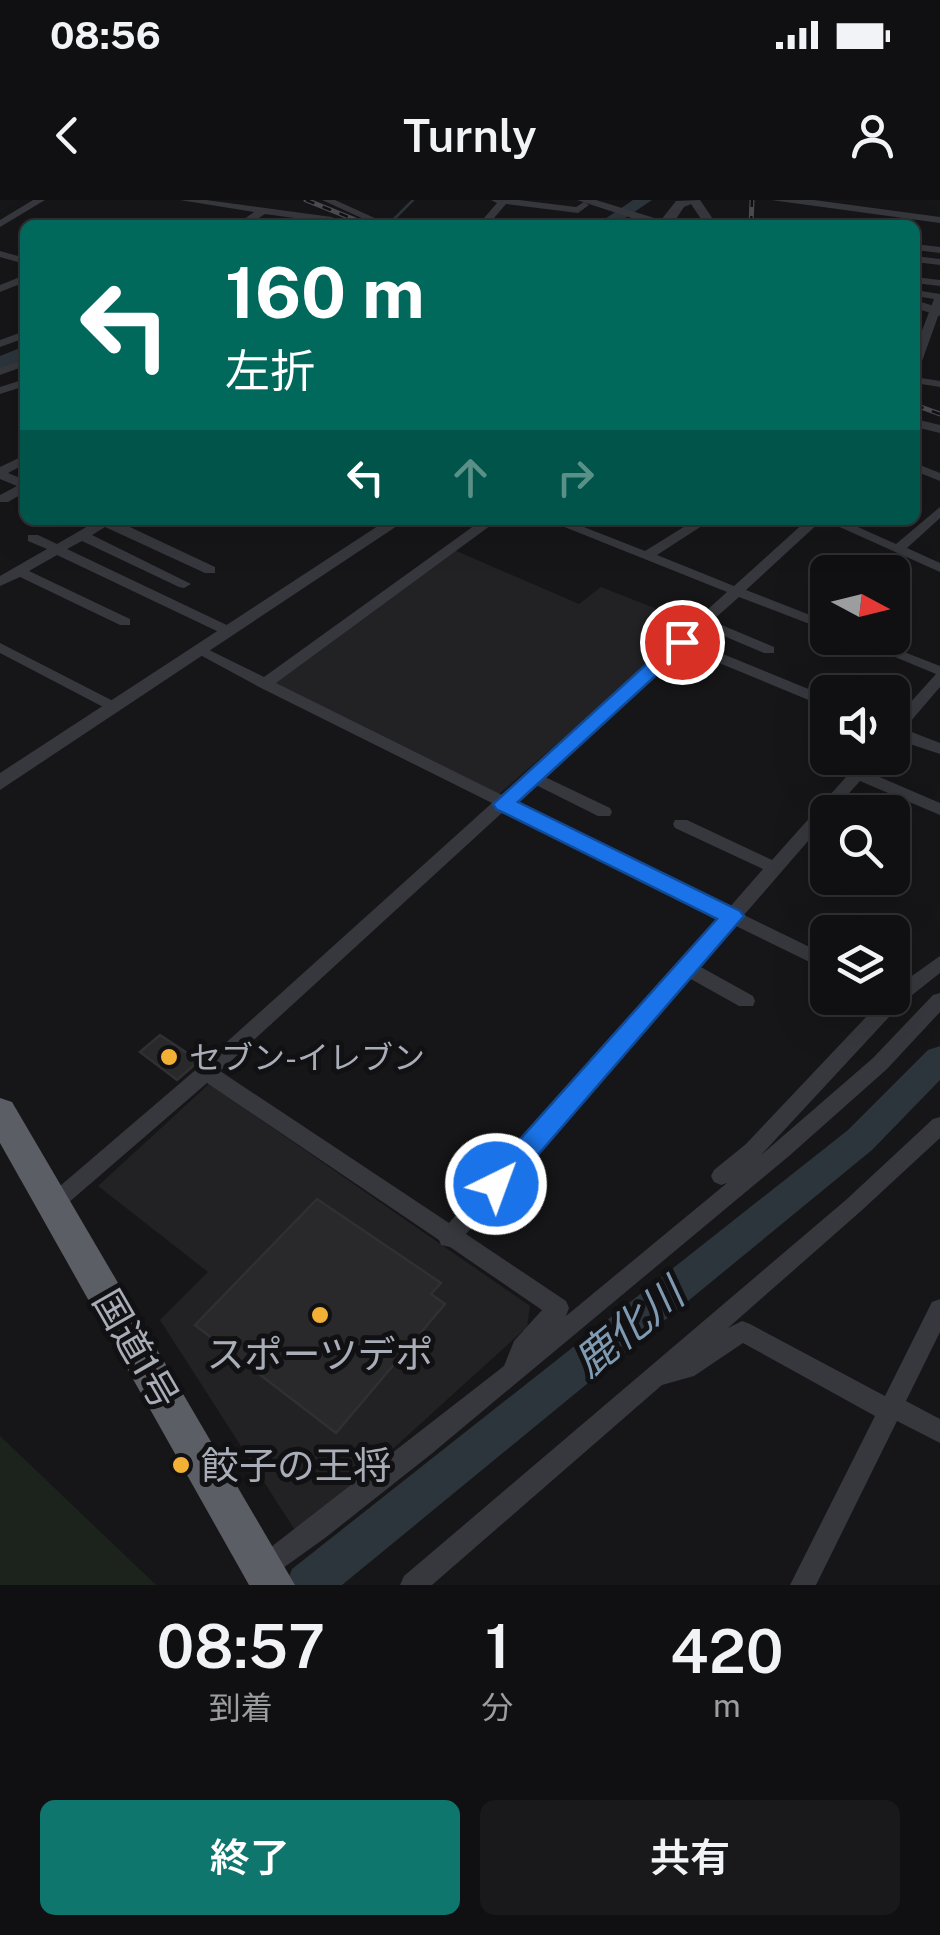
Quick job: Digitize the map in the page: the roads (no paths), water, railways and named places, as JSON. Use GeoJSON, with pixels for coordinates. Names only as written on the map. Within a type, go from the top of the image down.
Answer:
{"type":"FeatureCollection","features":[{"type":"Feature","properties":{"kind":"highway","name":"国道1号"},"geometry":{"type":"LineString","coordinates":[[0,1112],[268,1578]]}},
{"type":"Feature","properties":{"kind":"street"},"geometry":{"type":"LineString","coordinates":[[0,224],[40,200]]}},
{"type":"Feature","properties":{"kind":"street"},"geometry":{"type":"LineString","coordinates":[[184,200],[264,210],[300,219],[323,200],[373,220]]}},
{"type":"Feature","properties":{"kind":"street"},"geometry":{"type":"LineString","coordinates":[[496,200],[578,210],[583,202],[649,220]]}},
{"type":"Feature","properties":{"kind":"street"},"geometry":{"type":"LineString","coordinates":[[487,220],[504,200]]}},
{"type":"Feature","properties":{"kind":"street"},"geometry":{"type":"LineString","coordinates":[[669,220],[680,204],[693,200]]}},
{"type":"Feature","properties":{"kind":"street"},"geometry":{"type":"LineString","coordinates":[[776,200],[940,220]]}},
{"type":"Feature","properties":{"kind":"street"},"geometry":{"type":"LineString","coordinates":[[249,220],[264,210]]}},
{"type":"Feature","properties":{"kind":"street"},"geometry":{"type":"LineString","coordinates":[[920,295],[940,297],[920,339]]}},
{"type":"Feature","properties":{"kind":"street"},"geometry":{"type":"LineString","coordinates":[[3,499],[20,489]]}},
{"type":"Feature","properties":{"kind":"street"},"geometry":{"type":"LineString","coordinates":[[898,549],[940,511]]}},
{"type":"Feature","properties":{"kind":"street"},"geometry":{"type":"LineString","coordinates":[[0,573],[57,550],[93,525]]}},
{"type":"Feature","properties":{"kind":"street"},"geometry":{"type":"LineString","coordinates":[[110,525],[210,570]]}},
{"type":"Feature","properties":{"kind":"street"},"geometry":{"type":"LineString","coordinates":[[0,783],[390,525]]}},
{"type":"Feature","properties":{"kind":"street"},"geometry":{"type":"LineString","coordinates":[[264,684],[484,525]]}},
{"type":"Feature","properties":{"kind":"street"},"geometry":{"type":"LineString","coordinates":[[567,525],[810,619]]}},
{"type":"Feature","properties":{"kind":"street"},"geometry":{"type":"LineString","coordinates":[[646,556],[696,525]]}},
{"type":"Feature","properties":{"kind":"street"},"geometry":{"type":"LineString","coordinates":[[53,1204],[206,1072],[809,525]]}},
{"type":"Feature","properties":{"kind":"street"},"geometry":{"type":"LineString","coordinates":[[843,525],[940,568]]}},
{"type":"Feature","properties":{"kind":"street"},"geometry":{"type":"LineString","coordinates":[[77,533],[184,584]]}},
{"type":"Feature","properties":{"kind":"street"},"geometry":{"type":"LineString","coordinates":[[33,538],[228,630]]}},
{"type":"Feature","properties":{"kind":"street"},"geometry":{"type":"LineString","coordinates":[[0,582],[18,567]]}},
{"type":"Feature","properties":{"kind":"street"},"geometry":{"type":"LineString","coordinates":[[18,567],[125,622]]}},
{"type":"Feature","properties":{"kind":"street"},"geometry":{"type":"LineString","coordinates":[[138,588],[162,573]]}},
{"type":"Feature","properties":{"kind":"street"},"geometry":{"type":"LineString","coordinates":[[703,622],[770,650]]}},
{"type":"Feature","properties":{"kind":"street"},"geometry":{"type":"LineString","coordinates":[[682,642],[810,695]]}},
{"type":"Feature","properties":{"kind":"street"},"geometry":{"type":"LineString","coordinates":[[0,648],[114,707]]}},
{"type":"Feature","properties":{"kind":"street"},"geometry":{"type":"LineString","coordinates":[[198,650],[810,955]]}},
{"type":"Feature","properties":{"kind":"street"},"geometry":{"type":"LineString","coordinates":[[896,655],[940,674],[934,695],[910,716]]}},
{"type":"Feature","properties":{"kind":"street"},"geometry":{"type":"LineString","coordinates":[[910,738],[940,750]]}},
{"type":"Feature","properties":{"kind":"street"},"geometry":{"type":"LineString","coordinates":[[449,1238],[855,775]]}},
{"type":"Feature","properties":{"kind":"street"},"geometry":{"type":"LineString","coordinates":[[862,775],[940,809]]}},
{"type":"Feature","properties":{"kind":"street"},"geometry":{"type":"LineString","coordinates":[[532,777],[604,812]]}},
{"type":"Feature","properties":{"kind":"street"},"geometry":{"type":"LineString","coordinates":[[681,824],[774,868]]}},
{"type":"Feature","properties":{"kind":"street"},"geometry":{"type":"LineString","coordinates":[[910,985],[940,963]]}},
{"type":"Feature","properties":{"kind":"street"},"geometry":{"type":"LineString","coordinates":[[688,969],[746,1000]]}},
{"type":"Feature","properties":{"kind":"street"},"geometry":{"type":"LineString","coordinates":[[268,1578],[867,1077],[940,1000]]}},
{"type":"Feature","properties":{"kind":"street"},"geometry":{"type":"LineString","coordinates":[[721,1176],[753,1150],[877,1015]]}},
{"type":"Feature","properties":{"kind":"street"},"geometry":{"type":"LineString","coordinates":[[206,1072],[558,1308],[522,1348],[512,1375]]}},
{"type":"Feature","properties":{"kind":"street"},"geometry":{"type":"LineString","coordinates":[[413,1585],[854,1205],[940,1125]]}},
{"type":"Feature","properties":{"kind":"street"},"geometry":{"type":"LineString","coordinates":[[803,1585],[940,1309]]}},
{"type":"Feature","properties":{"kind":"street"},"geometry":{"type":"LineString","coordinates":[[654,1375],[686,1368],[742,1331],[940,1432]]}},
{"type":"Feature","properties":{"kind":"waterway"},"geometry":{"type":"LineString","coordinates":[[393,220],[413,200]]}},
{"type":"Feature","properties":{"kind":"waterway"},"geometry":{"type":"LineString","coordinates":[[612,220],[644,200]]}},
{"type":"Feature","properties":{"kind":"waterway"},"geometry":{"type":"LineString","coordinates":[[0,363],[20,354]]}},
{"type":"Feature","properties":{"kind":"waterway","name":"鹿化川"},"geometry":{"type":"LineString","coordinates":[[308,1585],[860,1140],[940,1059]]}},
{"type":"Feature","properties":{"kind":"railway"},"geometry":{"type":"LineString","coordinates":[[306,200],[356,220]]}},
{"type":"Feature","properties":{"kind":"railway"},"geometry":{"type":"LineString","coordinates":[[751,220],[752,200]]}},
{"type":"Feature","properties":{"kind":"railway"},"geometry":{"type":"LineString","coordinates":[[920,407],[940,414]]}},
{"type":"Feature","properties":{"kind":"place","name":"セブン-イレブン"},"geometry":{"type":"Point","coordinates":[169,1057]}},
{"type":"Feature","properties":{"kind":"place","name":"スポーツデポ"},"geometry":{"type":"Point","coordinates":[320,1315]}},
{"type":"Feature","properties":{"kind":"place","name":"餃子の王将"},"geometry":{"type":"Point","coordinates":[181,1465]}}]}
